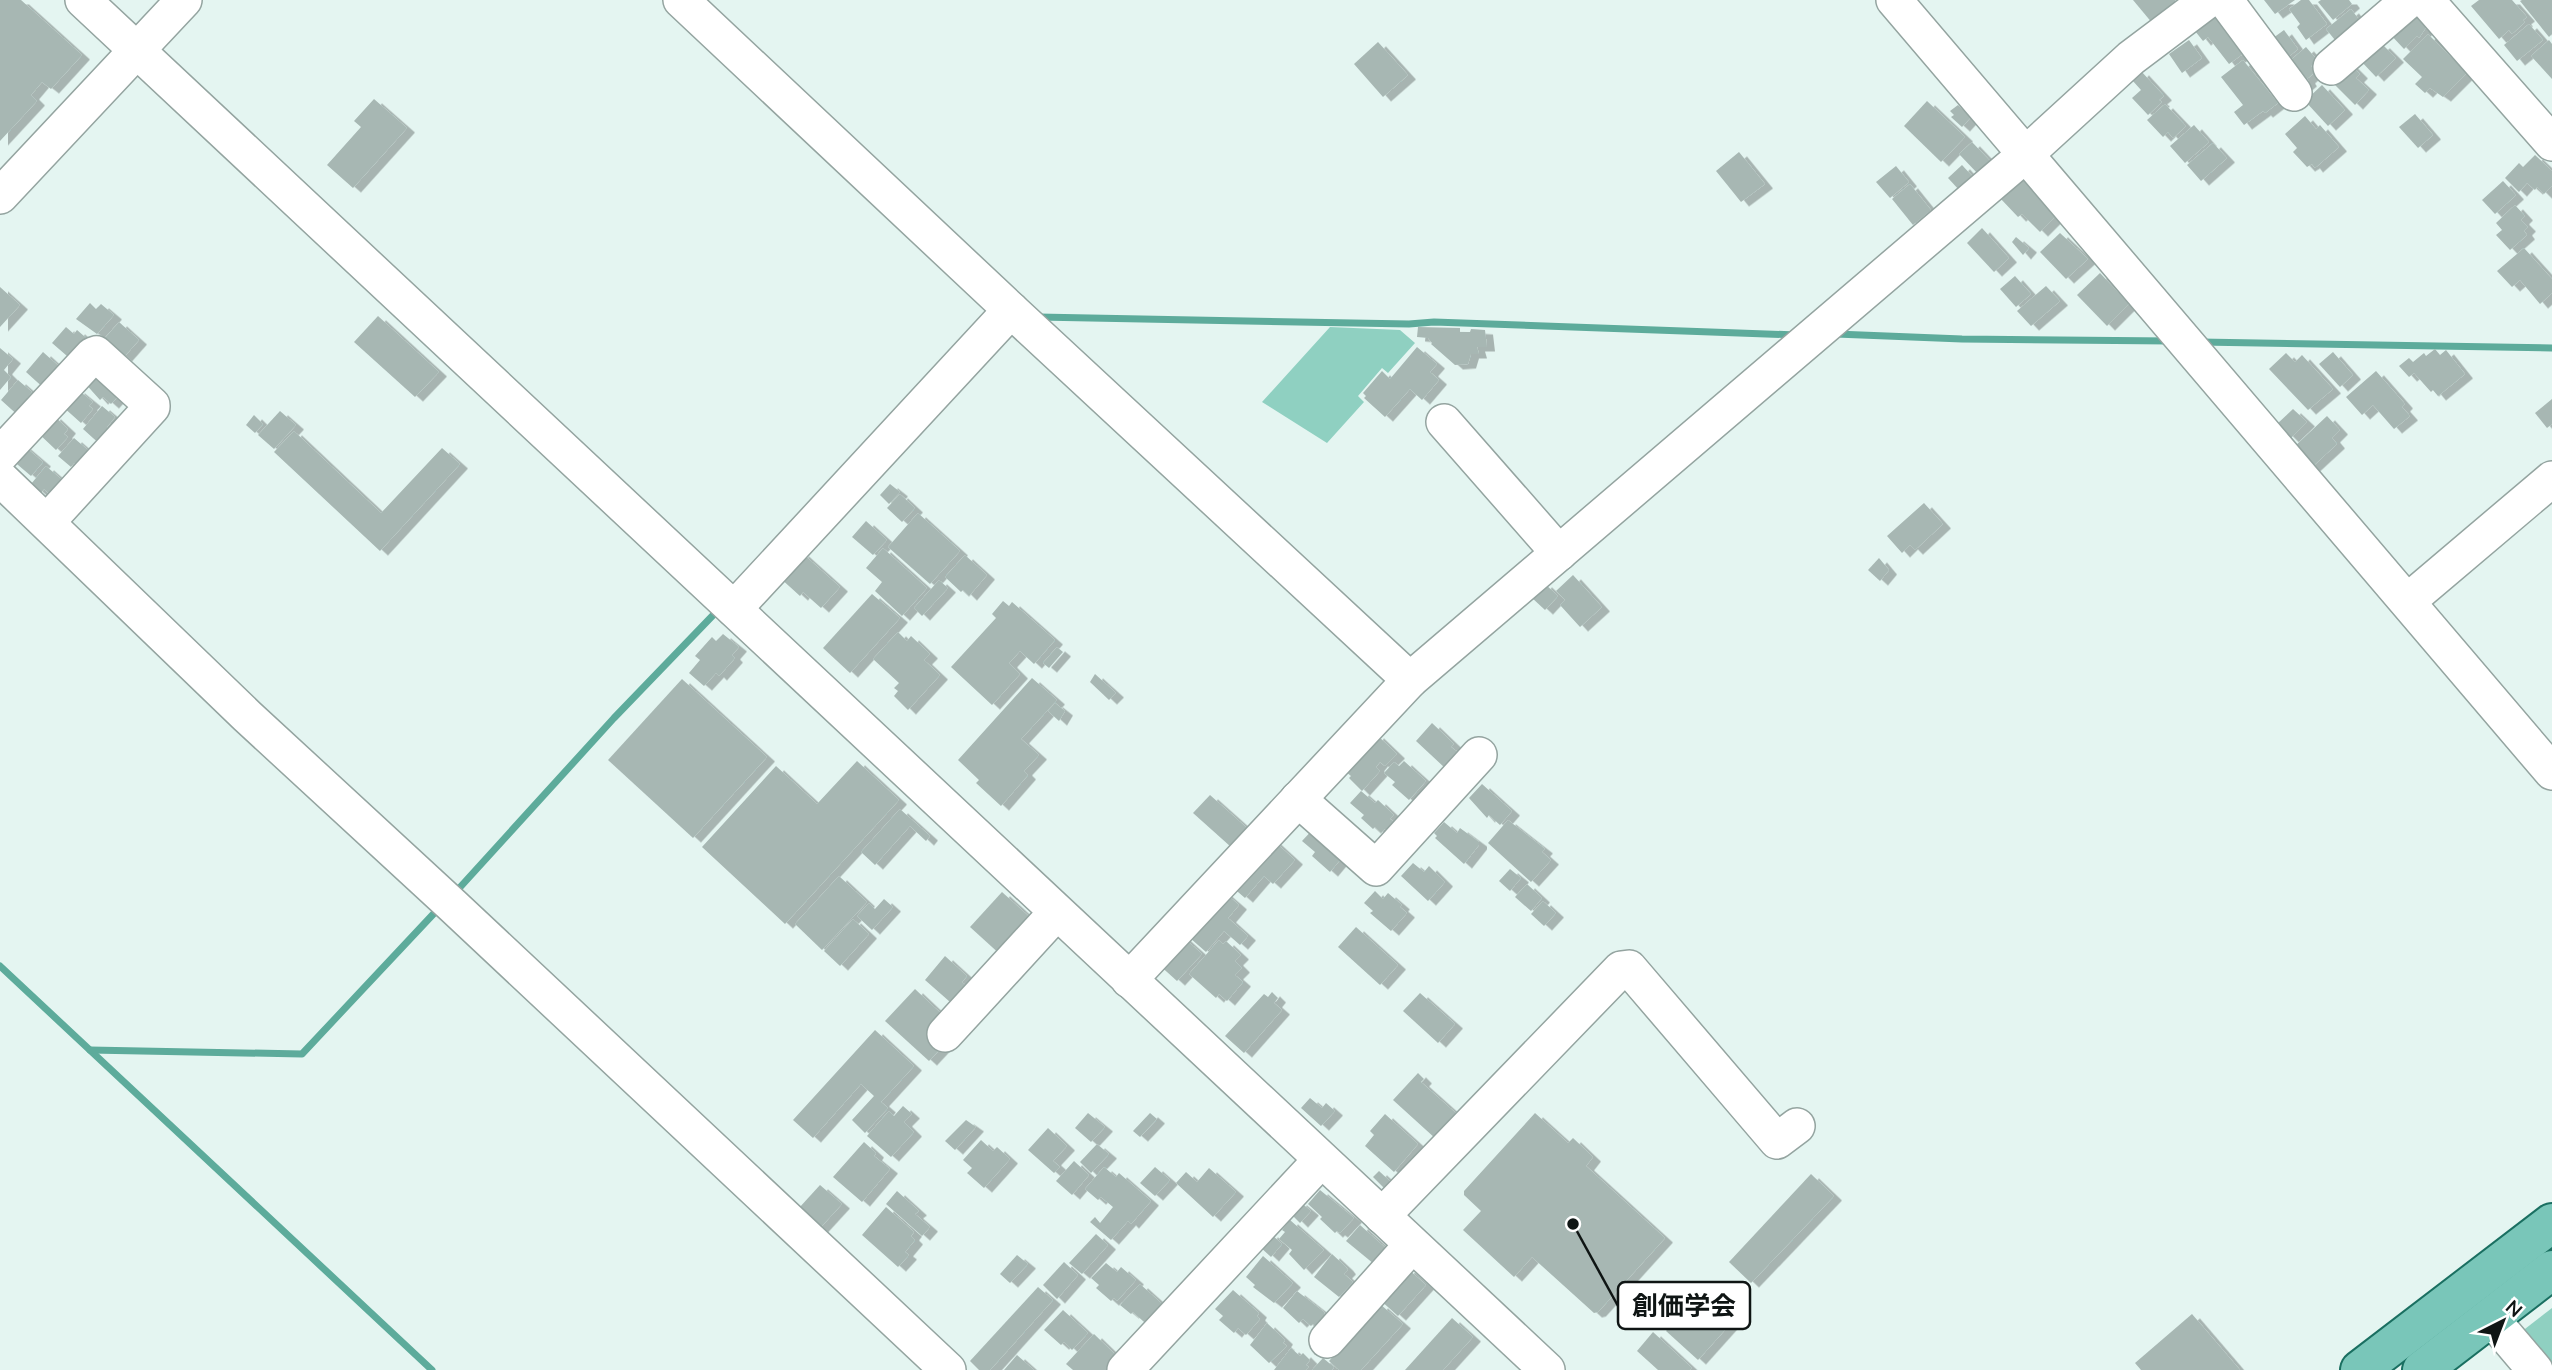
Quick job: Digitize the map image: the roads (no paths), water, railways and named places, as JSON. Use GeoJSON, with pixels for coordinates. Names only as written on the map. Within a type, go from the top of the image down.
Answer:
{"type":"FeatureCollection","features":[{"type":"Feature","properties":{"kind":"main road"},"geometry":{"type":"LineString","coordinates":[[2360,1370],[2552,1223]]}},
{"type":"Feature","properties":{"kind":"main road"},"geometry":{"type":"LineString","coordinates":[[2422,1370],[2552,1270]]}},
{"type":"Feature","properties":{"kind":"street"},"geometry":{"type":"LineString","coordinates":[[83,0],[1547,1370]]}},
{"type":"Feature","properties":{"kind":"street"},"geometry":{"type":"LineString","coordinates":[[0,196],[184,0]]}},
{"type":"Feature","properties":{"kind":"street"},"geometry":{"type":"LineString","coordinates":[[681,0],[1410,680]]}},
{"type":"Feature","properties":{"kind":"street"},"geometry":{"type":"LineString","coordinates":[[1894,0],[2552,772]]}},
{"type":"Feature","properties":{"kind":"street"},"geometry":{"type":"LineString","coordinates":[[1129,981],[1410,680],[2026,154],[2131,58],[2208,0]]}},
{"type":"Feature","properties":{"kind":"street"},"geometry":{"type":"LineString","coordinates":[[2225,0],[2294,93]]}},
{"type":"Feature","properties":{"kind":"street"},"geometry":{"type":"LineString","coordinates":[[2330,67],[2409,0]]}},
{"type":"Feature","properties":{"kind":"street"},"geometry":{"type":"LineString","coordinates":[[2426,0],[2552,143]]}},
{"type":"Feature","properties":{"kind":"street"},"geometry":{"type":"LineString","coordinates":[[726,602],[1011,310]]}},
{"type":"Feature","properties":{"kind":"street"},"geometry":{"type":"LineString","coordinates":[[0,455],[96,354],[152,405],[47,522]]}},
{"type":"Feature","properties":{"kind":"street"},"geometry":{"type":"LineString","coordinates":[[1444,422],[1559,553]]}},
{"type":"Feature","properties":{"kind":"street"},"geometry":{"type":"LineString","coordinates":[[0,478],[247,716],[472,923],[948,1370]]}},
{"type":"Feature","properties":{"kind":"street"},"geometry":{"type":"LineString","coordinates":[[2408,601],[2552,479]]}},
{"type":"Feature","properties":{"kind":"street"},"geometry":{"type":"LineString","coordinates":[[1297,799],[1376,868],[1479,755]]}},
{"type":"Feature","properties":{"kind":"street"},"geometry":{"type":"LineString","coordinates":[[945,1034],[1056,912]]}},
{"type":"Feature","properties":{"kind":"street"},"geometry":{"type":"LineString","coordinates":[[1382,1216],[1621,969],[1629,968],[1777,1141],[1797,1126]]}},
{"type":"Feature","properties":{"kind":"street"},"geometry":{"type":"LineString","coordinates":[[1125,1370],[1321,1160]]}},
{"type":"Feature","properties":{"kind":"street"},"geometry":{"type":"LineString","coordinates":[[1327,1340],[1412,1245]]}},
{"type":"Feature","properties":{"kind":"street"},"geometry":{"type":"LineString","coordinates":[[2490,1317],[2535,1370]]}},
{"type":"Feature","properties":{"kind":"waterway"},"geometry":{"type":"LineString","coordinates":[[1038,317],[1409,324],[1434,322],[1796,335]]}},
{"type":"Feature","properties":{"kind":"waterway"},"geometry":{"type":"LineString","coordinates":[[1836,334],[1962,339],[2170,341]]}},
{"type":"Feature","properties":{"kind":"waterway"},"geometry":{"type":"LineString","coordinates":[[2200,342],[2552,348]]}},
{"type":"Feature","properties":{"kind":"waterway"},"geometry":{"type":"LineString","coordinates":[[453,895],[614,718],[719,609]]}},
{"type":"Feature","properties":{"kind":"waterway"},"geometry":{"type":"LineString","coordinates":[[90,1050],[302,1054],[439,908]]}},
{"type":"Feature","properties":{"kind":"waterway"},"geometry":{"type":"LineString","coordinates":[[0,966],[432,1370]]}},
{"type":"Feature","properties":{"kind":"place","name":"創価学会"},"geometry":{"type":"Point","coordinates":[1573,1224]}}]}
